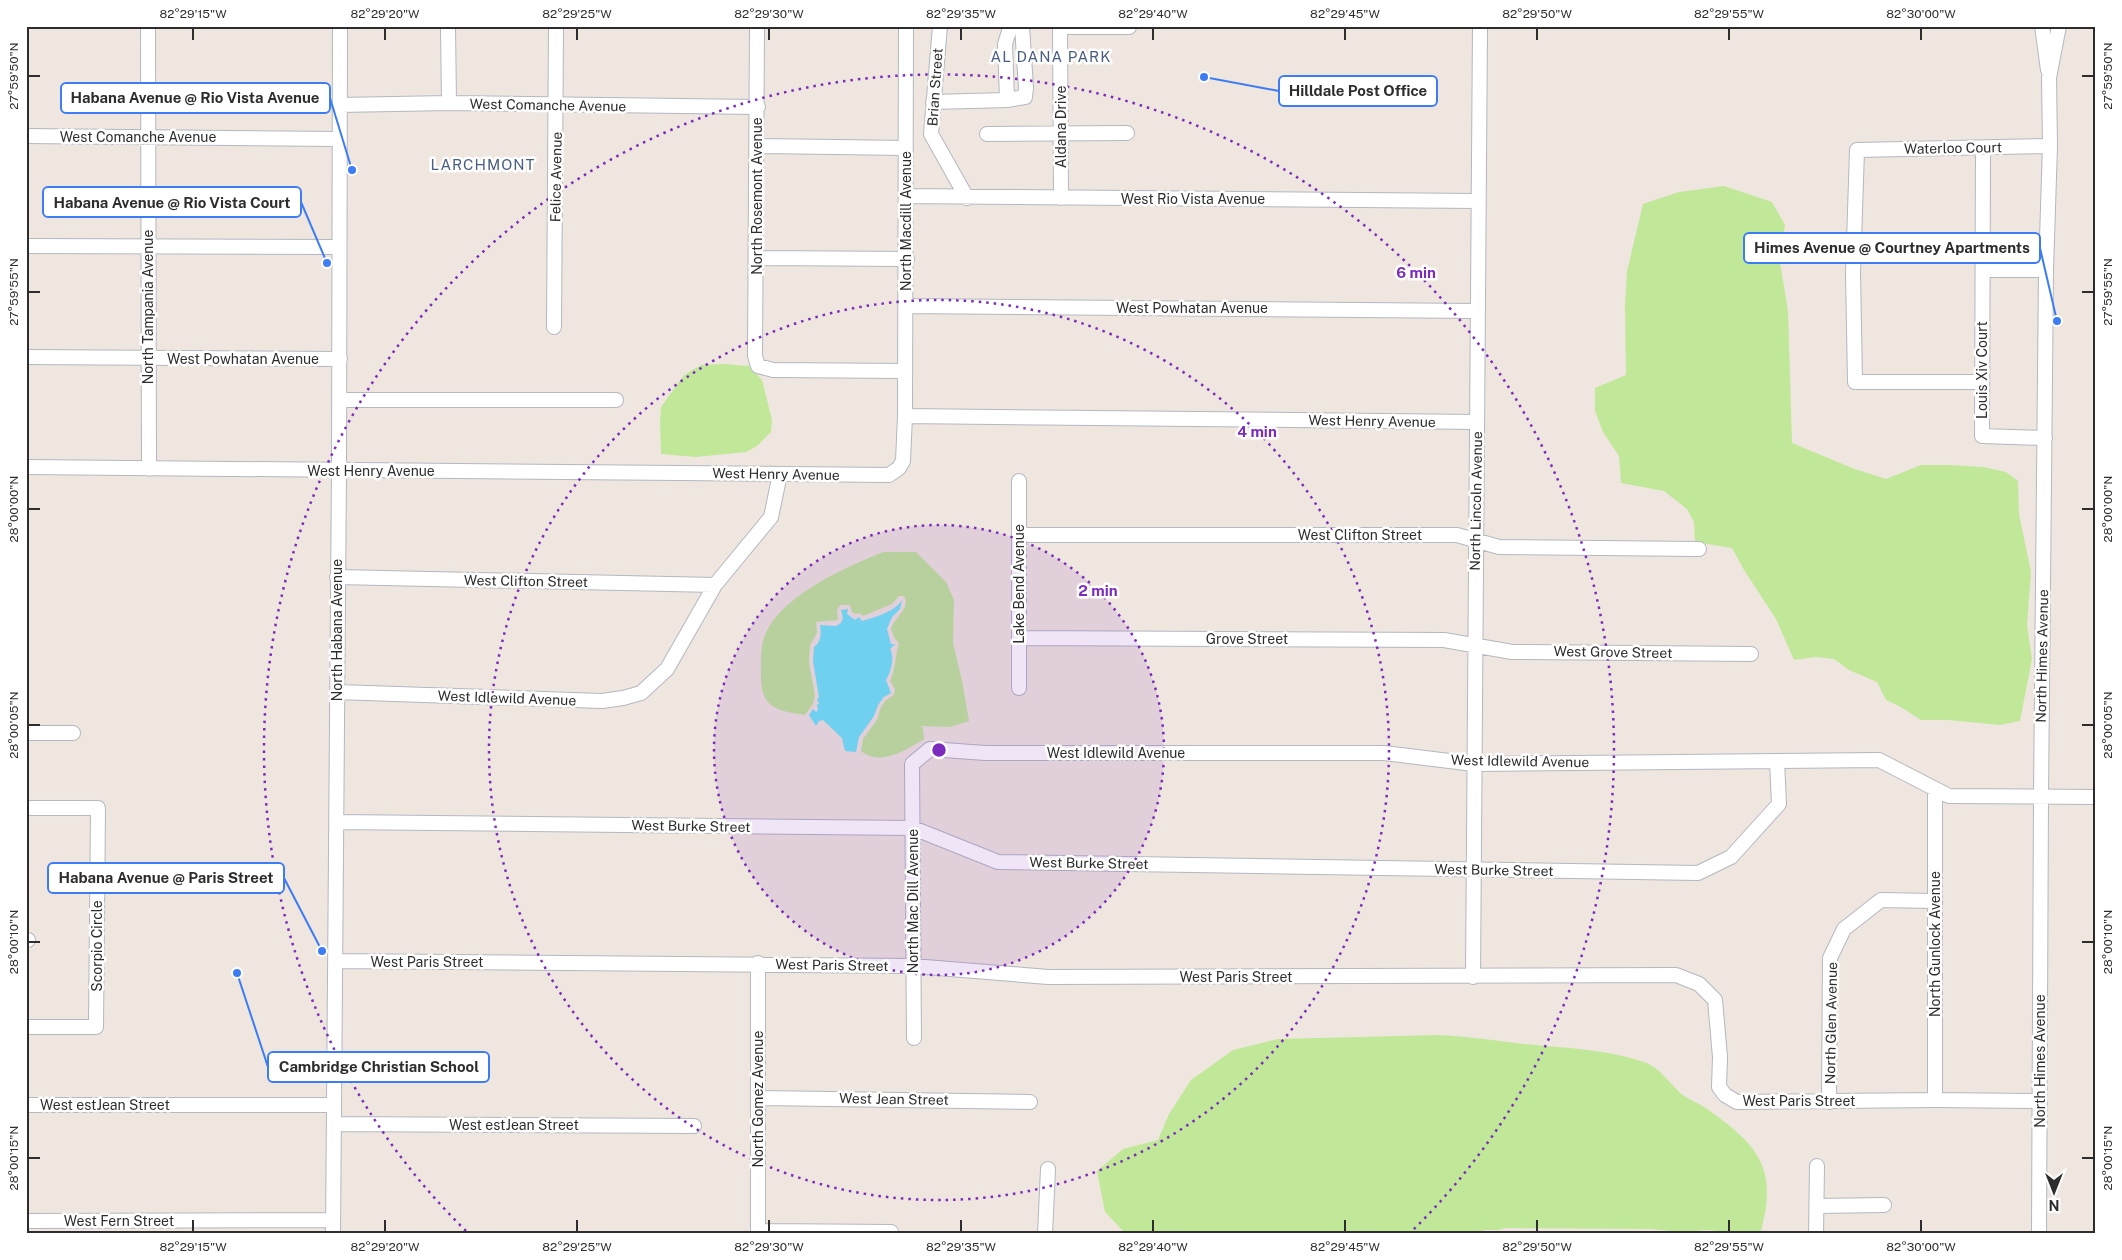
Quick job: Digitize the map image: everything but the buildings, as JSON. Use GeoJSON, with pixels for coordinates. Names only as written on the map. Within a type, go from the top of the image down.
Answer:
{"type":"FeatureCollection","features":[{"type":"Feature","properties":{"kind":"street","name":"North Tampania Avenue"},"geometry":{"type":"LineString","coordinates":[[148,26],[149,469]]}},
{"type":"Feature","properties":{"kind":"street","name":"North Habana Avenue"},"geometry":{"type":"LineString","coordinates":[[333,1227],[337,577],[340,470],[340,26]]}},
{"type":"Feature","properties":{"kind":"street"},"geometry":{"type":"LineString","coordinates":[[448,26],[449,103]]}},
{"type":"Feature","properties":{"kind":"street","name":"Felice Avenue"},"geometry":{"type":"LineString","coordinates":[[554,327],[556,26]]}},
{"type":"Feature","properties":{"kind":"street","name":"North Rosemont Avenue"},"geometry":{"type":"LineString","coordinates":[[757,26],[756,356],[758,366],[774,370],[905,371]]}},
{"type":"Feature","properties":{"kind":"street","name":"North Macdill Avenue"},"geometry":{"type":"LineString","coordinates":[[905,416],[907,259],[906,26]]}},
{"type":"Feature","properties":{"kind":"street","name":"Brian Street"},"geometry":{"type":"LineString","coordinates":[[940,26],[931,134],[968,198]]}},
{"type":"Feature","properties":{"kind":"street","name":"North Lincoln Avenue"},"geometry":{"type":"LineString","coordinates":[[1473,977],[1480,26]]}},
{"type":"Feature","properties":{"kind":"street","name":"North Himes Avenue"},"geometry":{"type":"LineString","coordinates":[[2040,1234],[2041,796],[2046,270],[2050,146],[2049,78],[2041,35],[2042,26]]}},
{"type":"Feature","properties":{"kind":"street","name":"North Himes Avenue"},"geometry":{"type":"LineString","coordinates":[[2049,78],[2059,26]]}},
{"type":"Feature","properties":{"kind":"street"},"geometry":{"type":"LineString","coordinates":[[933,102],[1007,100],[1025,97],[1026,88],[1015,27]]}},
{"type":"Feature","properties":{"kind":"street"},"geometry":{"type":"LineString","coordinates":[[1007,100],[1004,44],[1015,27]]}},
{"type":"Feature","properties":{"kind":"street"},"geometry":{"type":"LineString","coordinates":[[1060,27],[1129,27]]}},
{"type":"Feature","properties":{"kind":"street","name":"Aldana Drive"},"geometry":{"type":"LineString","coordinates":[[1060,27],[1062,198]]}},
{"type":"Feature","properties":{"kind":"street","name":"West Comanche Avenue"},"geometry":{"type":"LineString","coordinates":[[339,105],[449,103],[758,107]]}},
{"type":"Feature","properties":{"kind":"street"},"geometry":{"type":"LineString","coordinates":[[987,134],[1127,133]]}},
{"type":"Feature","properties":{"kind":"street","name":"West Comanche Avenue"},"geometry":{"type":"LineString","coordinates":[[26,136],[339,139]]}},
{"type":"Feature","properties":{"kind":"street"},"geometry":{"type":"LineString","coordinates":[[757,146],[906,148]]}},
{"type":"Feature","properties":{"kind":"street","name":"Waterloo Court"},"geometry":{"type":"LineString","coordinates":[[1981,382],[1855,382],[1854,273],[1857,150],[2050,146]]}},
{"type":"Feature","properties":{"kind":"street","name":"Louis Xiv Court"},"geometry":{"type":"LineString","coordinates":[[1983,148],[1982,436],[2045,438]]}},
{"type":"Feature","properties":{"kind":"street","name":"West Rio Vista Avenue"},"geometry":{"type":"LineString","coordinates":[[907,196],[1478,201]]}},
{"type":"Feature","properties":{"kind":"street"},"geometry":{"type":"LineString","coordinates":[[26,246],[340,247]]}},
{"type":"Feature","properties":{"kind":"street"},"geometry":{"type":"LineString","coordinates":[[757,258],[907,259]]}},
{"type":"Feature","properties":{"kind":"street"},"geometry":{"type":"LineString","coordinates":[[1984,270],[2046,270]]}},
{"type":"Feature","properties":{"kind":"street","name":"West Powhatan Avenue"},"geometry":{"type":"LineString","coordinates":[[906,306],[1478,311]]}},
{"type":"Feature","properties":{"kind":"street","name":"West Powhatan Avenue"},"geometry":{"type":"LineString","coordinates":[[26,357],[340,359]]}},
{"type":"Feature","properties":{"kind":"street"},"geometry":{"type":"LineString","coordinates":[[340,400],[616,400]]}},
{"type":"Feature","properties":{"kind":"street","name":"West Henry Avenue"},"geometry":{"type":"LineString","coordinates":[[26,467],[889,475],[899,468],[903,461],[905,416],[1477,422]]}},
{"type":"Feature","properties":{"kind":"street"},"geometry":{"type":"LineString","coordinates":[[716,585],[771,517],[780,474]]}},
{"type":"Feature","properties":{"kind":"street","name":"Lake Bend Avenue"},"geometry":{"type":"LineString","coordinates":[[1019,481],[1019,688]]}},
{"type":"Feature","properties":{"kind":"street","name":"West Clifton Street"},"geometry":{"type":"LineString","coordinates":[[1019,535],[1457,534],[1499,547],[1699,549]]}},
{"type":"Feature","properties":{"kind":"street","name":"West Clifton Street"},"geometry":{"type":"LineString","coordinates":[[337,577],[716,585]]}},
{"type":"Feature","properties":{"kind":"street","name":"West Idlewild Avenue"},"geometry":{"type":"LineString","coordinates":[[337,692],[602,701],[641,693],[667,669],[716,585]]}},
{"type":"Feature","properties":{"kind":"street","name":"Grove Street"},"geometry":{"type":"LineString","coordinates":[[1019,638],[1444,640],[1475,646]]}},
{"type":"Feature","properties":{"kind":"street","name":"West Grove Street"},"geometry":{"type":"LineString","coordinates":[[1475,646],[1512,652],[1751,654]]}},
{"type":"Feature","properties":{"kind":"street"},"geometry":{"type":"LineString","coordinates":[[26,733],[73,733]]}},
{"type":"Feature","properties":{"kind":"street","name":"West Idlewild Avenue"},"geometry":{"type":"LineString","coordinates":[[912,764],[930,749],[985,754],[1384,754],[1474,764],[1879,760],[1950,796],[2096,797]]}},
{"type":"Feature","properties":{"kind":"street","name":"West Burke Street"},"geometry":{"type":"LineString","coordinates":[[336,822],[913,828],[998,862],[1698,873],[1731,857],[1779,804],[1777,761]]}},
{"type":"Feature","properties":{"kind":"street","name":"North Mac Dill Avenue"},"geometry":{"type":"LineString","coordinates":[[912,764],[914,1038]]}},
{"type":"Feature","properties":{"kind":"street","name":"North Gunlock Avenue"},"geometry":{"type":"LineString","coordinates":[[1935,789],[1935,1100]]}},
{"type":"Feature","properties":{"kind":"street","name":"Scorpio Circle"},"geometry":{"type":"LineString","coordinates":[[26,808],[98,808],[96,1027],[26,1026]]}},
{"type":"Feature","properties":{"kind":"street","name":"North Glen Avenue"},"geometry":{"type":"LineString","coordinates":[[1829,1102],[1830,958],[1844,929],[1881,900],[1935,901]]}},
{"type":"Feature","properties":{"kind":"street","name":"West Paris Street"},"geometry":{"type":"LineString","coordinates":[[335,961],[913,966],[1048,977],[1676,975],[1699,984],[1715,1000],[1720,1057],[1719,1087],[1725,1096],[1738,1102],[2040,1101]]}},
{"type":"Feature","properties":{"kind":"street","name":"North Gomez Avenue"},"geometry":{"type":"LineString","coordinates":[[758,964],[758,1233]]}},
{"type":"Feature","properties":{"kind":"street","name":"West Jean Street"},"geometry":{"type":"LineString","coordinates":[[758,1098],[1030,1102]]}},
{"type":"Feature","properties":{"kind":"street","name":"West estJean Street"},"geometry":{"type":"LineString","coordinates":[[26,1105],[334,1105]]}},
{"type":"Feature","properties":{"kind":"street","name":"West estJean Street"},"geometry":{"type":"LineString","coordinates":[[334,1124],[694,1126]]}},
{"type":"Feature","properties":{"kind":"street"},"geometry":{"type":"LineString","coordinates":[[1816,1234],[1817,1166]]}},
{"type":"Feature","properties":{"kind":"street"},"geometry":{"type":"LineString","coordinates":[[1045,1234],[1048,1169]]}},
{"type":"Feature","properties":{"kind":"street"},"geometry":{"type":"LineString","coordinates":[[1817,1206],[1884,1205]]}},
{"type":"Feature","properties":{"kind":"street","name":"West Fern Street"},"geometry":{"type":"LineString","coordinates":[[26,1221],[333,1227]]}},
{"type":"Feature","properties":{"kind":"street"},"geometry":{"type":"LineString","coordinates":[[758,1233],[891,1232]]}},
{"type":"Feature","properties":{"kind":"green space"},"geometry":{"type":"Polygon","coordinates":[[[1724,186],[1772,202],[1785,225],[1780,262],[1788,311],[1792,443],[1852,468],[1886,479],[1921,465],[1951,465],[1983,467],[2006,472],[2018,481],[2019,514],[2031,572],[2027,625],[2032,659],[2020,721],[2000,725],[1948,720],[1921,720],[1886,700],[1877,682],[1849,670],[1834,659],[1816,657],[1794,660],[1776,619],[1732,548],[1695,542],[1694,522],[1687,509],[1664,491],[1621,483],[1619,456],[1603,432],[1595,411],[1595,388],[1626,375],[1625,306],[1627,271],[1643,204],[1679,192],[1724,186]]]}},
{"type":"Feature","properties":{"kind":"green space"},"geometry":{"type":"Polygon","coordinates":[[[701,365],[749,366],[762,380],[772,420],[771,432],[757,446],[746,452],[696,457],[661,454],[661,407],[684,375],[701,365]]]}},
{"type":"Feature","properties":{"kind":"green space"},"geometry":{"type":"Polygon","coordinates":[[[883,552],[916,552],[946,582],[954,600],[953,642],[969,721],[950,727],[920,726],[923,728],[924,739],[901,752],[885,757],[877,757],[869,756],[861,751],[863,739],[877,720],[881,707],[886,700],[894,695],[895,689],[890,681],[899,643],[891,629],[904,609],[906,601],[904,596],[899,596],[892,604],[863,616],[860,613],[855,614],[852,612],[850,605],[840,605],[837,610],[838,620],[816,622],[817,633],[810,645],[809,662],[815,696],[813,704],[805,715],[781,710],[774,707],[765,698],[761,680],[761,650],[770,625],[781,611],[796,598],[831,576],[883,552]]]}},
{"type":"Feature","properties":{"kind":"green space"},"geometry":{"type":"Polygon","coordinates":[[[1438,1035],[1471,1037],[1615,1054],[1644,1062],[1655,1068],[1684,1096],[1704,1107],[1739,1134],[1760,1160],[1765,1174],[1767,1190],[1766,1209],[1761,1231],[1752,1234],[1707,1230],[1682,1232],[1650,1229],[1505,1228],[1483,1230],[1483,1234],[1126,1234],[1105,1212],[1097,1171],[1123,1149],[1158,1140],[1169,1114],[1191,1080],[1233,1050],[1278,1039],[1438,1035]]]}},
{"type":"Feature","properties":{"kind":"water"},"geometry":{"type":"Polygon","coordinates":[[[902,600],[900,609],[892,617],[887,629],[891,644],[895,644],[890,649],[892,664],[886,680],[891,693],[884,697],[878,705],[874,716],[859,737],[856,752],[845,751],[842,738],[823,720],[819,721],[816,726],[809,715],[813,709],[816,712],[818,710],[817,705],[819,703],[817,700],[819,697],[813,661],[814,647],[820,637],[820,625],[836,626],[841,623],[843,618],[841,610],[848,609],[847,614],[855,620],[859,617],[862,621],[879,616],[895,608],[902,600]]]}},
{"type":"Feature","properties":{"kind":"place","name":"Hilldale Post Office"},"geometry":{"type":"Point","coordinates":[1204,77]}},
{"type":"Feature","properties":{"kind":"place","name":"Habana Avenue @ Rio Vista Avenue"},"geometry":{"type":"Point","coordinates":[352,170]}},
{"type":"Feature","properties":{"kind":"place","name":"Habana Avenue @ Rio Vista Court"},"geometry":{"type":"Point","coordinates":[327,263]}},
{"type":"Feature","properties":{"kind":"place","name":"Himes Avenue @ Courtney Apartments"},"geometry":{"type":"Point","coordinates":[2057,321]}},
{"type":"Feature","properties":{"kind":"place","name":"Habana Avenue @ Paris Street"},"geometry":{"type":"Point","coordinates":[322,951]}},
{"type":"Feature","properties":{"kind":"place","name":"Cambridge Christian School"},"geometry":{"type":"Point","coordinates":[237,973]}},
{"type":"Feature","properties":{"kind":"district","name":"AL DANA PARK"},"geometry":{"type":"Point","coordinates":[1051,57]}},
{"type":"Feature","properties":{"kind":"district","name":"LARCHMONT"},"geometry":{"type":"Point","coordinates":[483,165]}}]}
